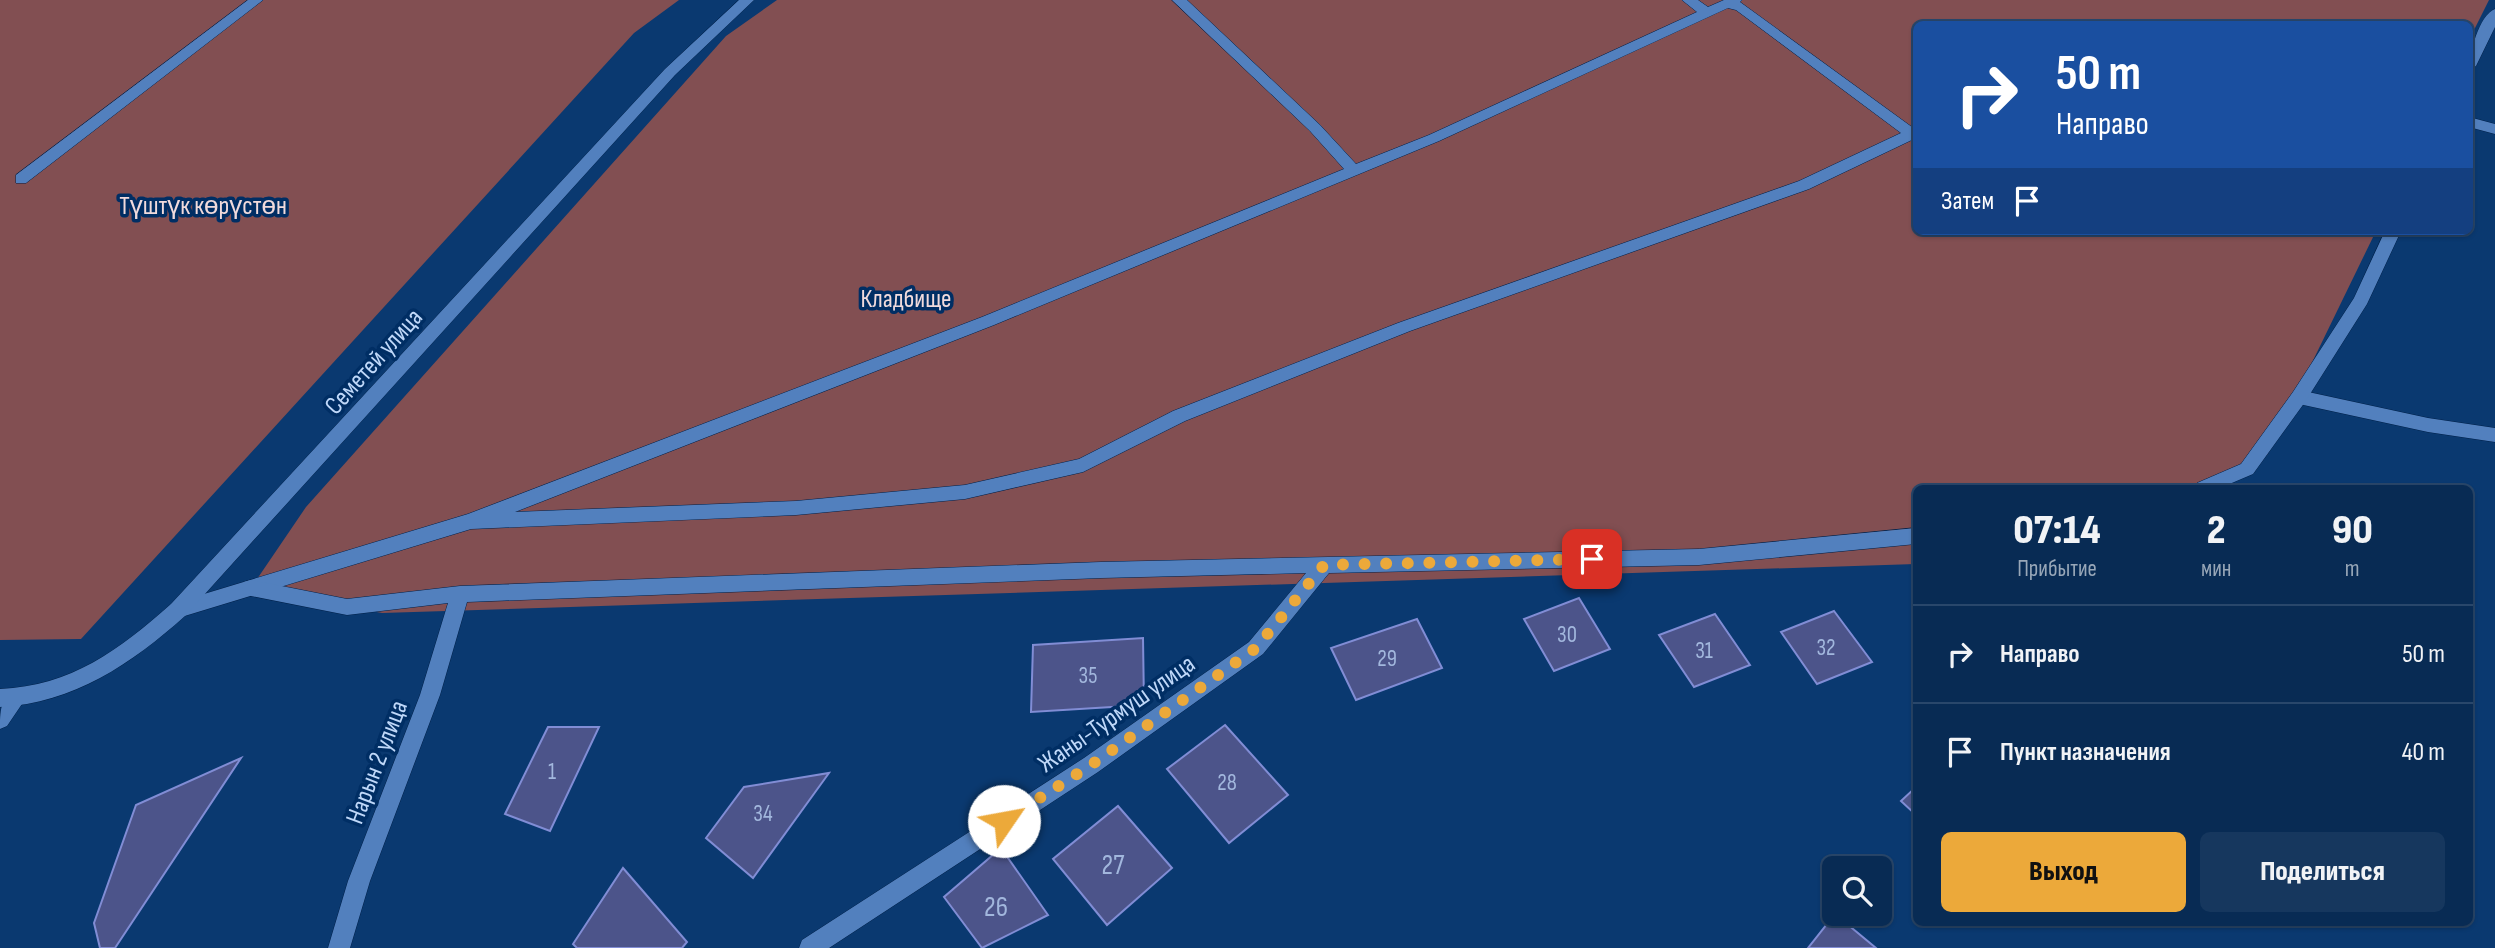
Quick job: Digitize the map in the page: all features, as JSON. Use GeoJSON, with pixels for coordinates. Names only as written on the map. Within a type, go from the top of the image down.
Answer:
{"type":"FeatureCollection","features":[{"type":"Feature","properties":{"kind":"street"},"geometry":{"type":"LineString","coordinates":[[21,179],[256,0]]}},
{"type":"Feature","properties":{"kind":"street","name":"Семетей улица"},"geometry":{"type":"LineString","coordinates":[[8,698],[81,680],[137,647],[178,610],[670,72],[747,0]]}},
{"type":"Feature","properties":{"kind":"street"},"geometry":{"type":"LineString","coordinates":[[1179,0],[1315,128],[1354,171]]}},
{"type":"Feature","properties":{"kind":"street"},"geometry":{"type":"LineString","coordinates":[[1689,0],[1709,14]]}},
{"type":"Feature","properties":{"kind":"street"},"geometry":{"type":"LineString","coordinates":[[178,610],[471,521],[988,321],[1354,171],[1731,2],[1912,134],[1804,185],[1404,327],[1192,411],[1083,465],[965,492],[796,508],[471,521]]}},
{"type":"Feature","properties":{"kind":"street"},"geometry":{"type":"LineString","coordinates":[[2473,58],[2495,13]]}},
{"type":"Feature","properties":{"kind":"street"},"geometry":{"type":"LineString","coordinates":[[2473,123],[2495,129]]}},
{"type":"Feature","properties":{"kind":"street"},"geometry":{"type":"LineString","coordinates":[[2210,485],[2247,469],[2299,397],[2361,300],[2391,235]]}},
{"type":"Feature","properties":{"kind":"street"},"geometry":{"type":"LineString","coordinates":[[2299,397],[2428,425],[2495,435]]}},
{"type":"Feature","properties":{"kind":"street"},"geometry":{"type":"LineString","coordinates":[[250,588],[347,607],[460,594],[1324,565],[1699,557],[1913,536]]}},
{"type":"Feature","properties":{"kind":"street","name":"Жаны-Турмуш улица"},"geometry":{"type":"LineString","coordinates":[[810,948],[1091,765],[1256,648],[1324,565]]}},
{"type":"Feature","properties":{"kind":"street","name":"Нарын 2 улица"},"geometry":{"type":"LineString","coordinates":[[339,948],[359,881],[430,695],[460,594]]}},
{"type":"Feature","properties":{"kind":"street"},"geometry":{"type":"LineString","coordinates":[[0,720],[8,698]]}},
{"type":"Feature","properties":{"kind":"green space","name":"Түштүк көрүстөн"},"geometry":{"type":"Polygon","coordinates":[[[0,0],[679,0],[634,33],[81,639],[0,640],[0,0]]]}},
{"type":"Feature","properties":{"kind":"green space","name":"Кладбище"},"geometry":{"type":"Polygon","coordinates":[[[777,0],[2489,0],[2473,32],[2473,21],[1913,21],[1913,235],[2374,235],[2267,455],[2208,485],[1913,485],[1913,564],[382,613],[251,588],[306,507],[726,36],[777,0]]]}},
{"type":"Feature","properties":{"kind":"building"},"geometry":{"type":"Polygon","coordinates":[[[1579,598],[1610,649],[1554,671],[1524,619],[1579,598]]]}},
{"type":"Feature","properties":{"kind":"building"},"geometry":{"type":"Polygon","coordinates":[[[1834,611],[1872,662],[1817,684],[1781,632],[1834,611]]]}},
{"type":"Feature","properties":{"kind":"building"},"geometry":{"type":"Polygon","coordinates":[[[1715,614],[1750,665],[1694,687],[1659,635],[1715,614]]]}},
{"type":"Feature","properties":{"kind":"building"},"geometry":{"type":"Polygon","coordinates":[[[1417,619],[1442,668],[1356,700],[1331,648],[1417,619]]]}},
{"type":"Feature","properties":{"kind":"building"},"geometry":{"type":"Polygon","coordinates":[[[1143,638],[1144,705],[1031,712],[1033,645],[1143,638]]]}},
{"type":"Feature","properties":{"kind":"building"},"geometry":{"type":"Polygon","coordinates":[[[1225,725],[1288,795],[1229,843],[1167,769],[1225,725]]]}},
{"type":"Feature","properties":{"kind":"building"},"geometry":{"type":"Polygon","coordinates":[[[548,727],[599,727],[550,831],[505,814],[548,727]]]}},
{"type":"Feature","properties":{"kind":"building"},"geometry":{"type":"Polygon","coordinates":[[[241,758],[115,948],[100,948],[94,923],[136,805],[241,758]]]}},
{"type":"Feature","properties":{"kind":"building"},"geometry":{"type":"Polygon","coordinates":[[[829,773],[753,878],[706,838],[744,787],[829,773]]]}},
{"type":"Feature","properties":{"kind":"building"},"geometry":{"type":"Polygon","coordinates":[[[1913,790],[1913,812],[1901,801],[1913,790]]]}},
{"type":"Feature","properties":{"kind":"building"},"geometry":{"type":"Polygon","coordinates":[[[1118,806],[1172,868],[1107,925],[1053,859],[1118,806]]]}},
{"type":"Feature","properties":{"kind":"building"},"geometry":{"type":"Polygon","coordinates":[[[1001,848],[1048,915],[982,948],[944,897],[1001,848]]]}},
{"type":"Feature","properties":{"kind":"building"},"geometry":{"type":"Polygon","coordinates":[[[623,868],[687,942],[682,948],[577,948],[573,944],[623,868]]]}},
{"type":"Feature","properties":{"kind":"building"},"geometry":{"type":"Polygon","coordinates":[[[1825,926],[1849,926],[1876,948],[1808,948],[1825,926]]]}},
{"type":"Feature","properties":{"kind":"route"},"geometry":{"type":"LineString","coordinates":[[1004,821],[1091,765],[1256,648],[1324,565],[1592,559]]}}]}
